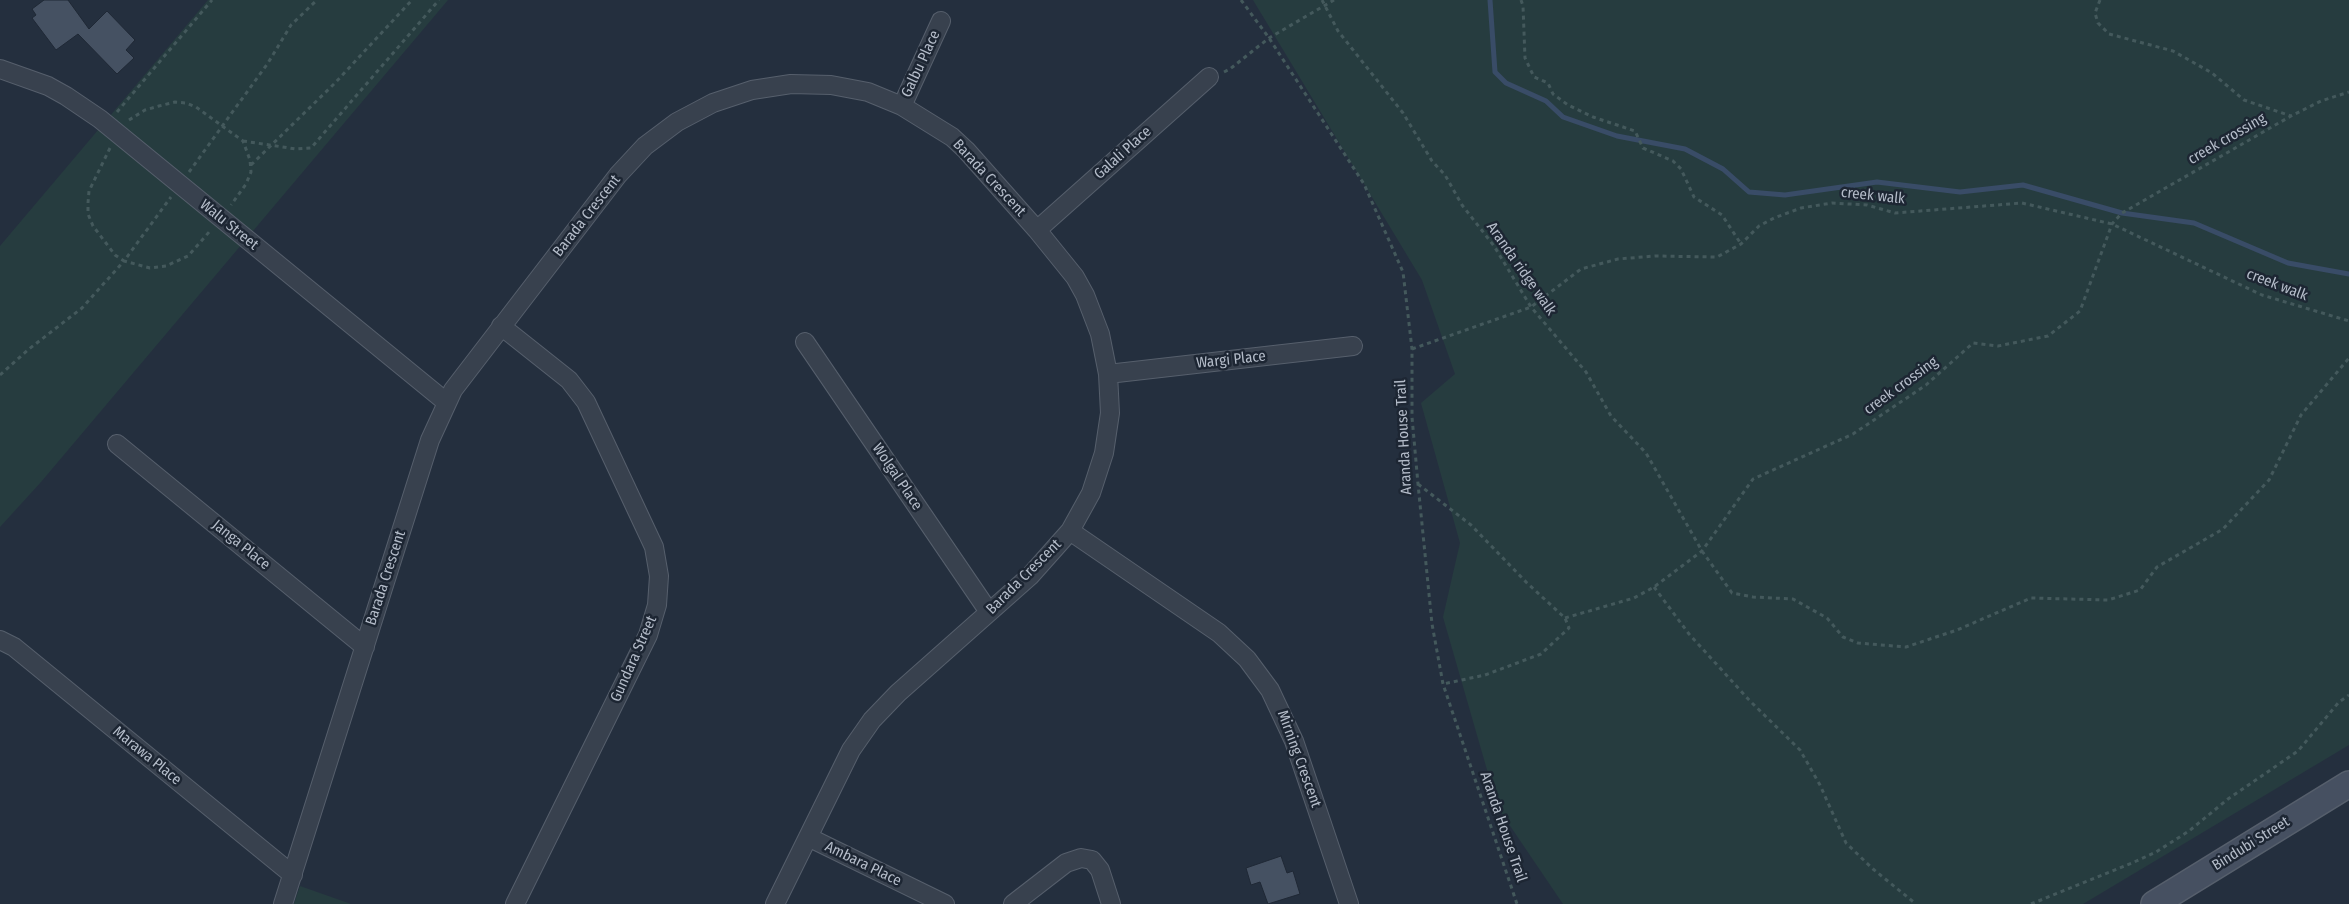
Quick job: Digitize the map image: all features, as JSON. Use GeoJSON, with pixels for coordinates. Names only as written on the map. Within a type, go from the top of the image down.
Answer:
{"type":"FeatureCollection","features":[{"type":"Feature","properties":{"kind":"main road","name":"Bindubi Street"},"geometry":{"type":"LineString","coordinates":[[2154,904],[2349,784]]}},
{"type":"Feature","properties":{"kind":"street","name":"Galbu Place"},"geometry":{"type":"LineString","coordinates":[[902,106],[941,21]]}},
{"type":"Feature","properties":{"kind":"street","name":"Walu Street"},"geometry":{"type":"LineString","coordinates":[[0,69],[48,86],[121,128],[446,402]]}},
{"type":"Feature","properties":{"kind":"street","name":"Galali Place"},"geometry":{"type":"LineString","coordinates":[[1037,230],[1210,77]]}},
{"type":"Feature","properties":{"kind":"street","name":"Barada Crescent"},"geometry":{"type":"LineString","coordinates":[[283,904],[430,440],[446,402],[500,326],[618,175],[645,146],[677,122],[713,103],[752,90],[792,84],[831,85],[868,92],[902,106],[944,132],[966,150],[1037,230],[1075,278],[1085,295],[1100,334],[1108,374],[1110,413],[1104,453],[1091,493],[1070,531],[1030,576],[898,693],[872,720],[851,750],[776,904]]}},
{"type":"Feature","properties":{"kind":"street","name":"Gundara Street"},"geometry":{"type":"LineString","coordinates":[[500,326],[569,380],[586,402],[654,547],[659,576],[657,606],[648,635],[515,904]]}},
{"type":"Feature","properties":{"kind":"street","name":"Wolgal Place"},"geometry":{"type":"LineString","coordinates":[[805,342],[990,612]]}},
{"type":"Feature","properties":{"kind":"street","name":"Wargi Place"},"geometry":{"type":"LineString","coordinates":[[1108,374],[1353,346]]}},
{"type":"Feature","properties":{"kind":"street","name":"Janga Place"},"geometry":{"type":"LineString","coordinates":[[117,444],[364,647]]}},
{"type":"Feature","properties":{"kind":"street","name":"Mirning Crescent"},"geometry":{"type":"LineString","coordinates":[[1070,531],[1219,633],[1247,659],[1270,690],[1294,741],[1349,904]]}},
{"type":"Feature","properties":{"kind":"street","name":"Marawa Place"},"geometry":{"type":"LineString","coordinates":[[0,640],[14,647],[292,875]]}},
{"type":"Feature","properties":{"kind":"street","name":"Ambara Place"},"geometry":{"type":"LineString","coordinates":[[808,838],[944,904]]}},
{"type":"Feature","properties":{"kind":"street"},"geometry":{"type":"LineString","coordinates":[[1014,904],[1066,863],[1081,858],[1092,860],[1100,870],[1112,904]]}},
{"type":"Feature","properties":{"kind":"path"},"geometry":{"type":"LineString","coordinates":[[121,128],[114,116],[212,0]]}},
{"type":"Feature","properties":{"kind":"path"},"geometry":{"type":"LineString","coordinates":[[221,124],[268,63],[291,26],[317,0]]}},
{"type":"Feature","properties":{"kind":"path"},"geometry":{"type":"LineString","coordinates":[[251,165],[335,83],[412,0]]}},
{"type":"Feature","properties":{"kind":"path"},"geometry":{"type":"LineString","coordinates":[[212,228],[188,256],[166,266],[150,268],[124,261],[103,242],[88,214],[88,191],[121,128],[145,110],[175,102],[196,107],[243,140],[296,149],[310,148],[439,0]]}},
{"type":"Feature","properties":{"kind":"path","name":"Aranda House Trail"},"geometry":{"type":"LineString","coordinates":[[1241,0],[1269,38],[1364,184],[1403,272],[1412,349],[1412,417],[1432,624],[1443,684],[1517,904]]}},
{"type":"Feature","properties":{"kind":"path","name":"Aranda ridge walk"},"geometry":{"type":"LineString","coordinates":[[1322,0],[1338,31],[1403,113],[1432,161],[1445,175],[1462,205],[1494,246],[1531,308],[1586,372],[1611,416],[1646,453],[1702,551],[1732,593],[1753,597],[1793,600],[1827,618],[1843,637],[1858,643],[1906,647],[1957,630],[2032,598],[2108,600],[2140,590],[2157,567],[2223,529],[2269,480],[2301,415],[2349,358]]}},
{"type":"Feature","properties":{"kind":"path"},"geometry":{"type":"LineString","coordinates":[[1210,77],[1230,69],[1269,38],[1334,0]]}},
{"type":"Feature","properties":{"kind":"path"},"geometry":{"type":"LineString","coordinates":[[1521,0],[1523,6],[1525,58],[1534,77],[1548,83],[1553,94],[1568,105],[1593,117],[1635,131],[1643,148],[1673,161],[1681,169],[1694,197],[1722,215],[1741,244]]}},
{"type":"Feature","properties":{"kind":"path"},"geometry":{"type":"LineString","coordinates":[[2100,0],[2094,12],[2098,23],[2108,34],[2173,51],[2212,72],[2244,100],[2292,116]]}},
{"type":"Feature","properties":{"kind":"path","name":"creek crossing"},"geometry":{"type":"LineString","coordinates":[[1565,618],[1634,598],[1654,587],[1702,551],[1753,479],[1853,434],[1926,386],[1973,343],[1998,346],[2048,336],[2080,311],[2112,224],[2122,213],[2292,116],[2321,101],[2349,92]]}},
{"type":"Feature","properties":{"kind":"path"},"geometry":{"type":"LineString","coordinates":[[227,210],[246,184],[251,172],[251,165],[243,140]]}},
{"type":"Feature","properties":{"kind":"path","name":"creek walk"},"geometry":{"type":"LineString","coordinates":[[1412,349],[1531,308],[1581,270],[1618,259],[1655,256],[1717,257],[1741,244],[1759,226],[1774,218],[1801,208],[1832,203],[1867,205],[1895,213],[2022,203],[2112,224],[2262,296],[2349,321]]}},
{"type":"Feature","properties":{"kind":"path"},"geometry":{"type":"LineString","coordinates":[[0,375],[82,308],[124,261]]}},
{"type":"Feature","properties":{"kind":"path"},"geometry":{"type":"LineString","coordinates":[[1418,484],[1471,525],[1527,583],[1565,618],[1569,628],[1541,654],[1485,675],[1443,684]]}},
{"type":"Feature","properties":{"kind":"path"},"geometry":{"type":"LineString","coordinates":[[1654,587],[1701,647],[1750,701],[1800,750],[1820,785],[1846,843],[1873,869],[1916,904]]}},
{"type":"Feature","properties":{"kind":"path"},"geometry":{"type":"LineString","coordinates":[[2031,904],[2156,852],[2188,831],[2228,799],[2298,751],[2339,702],[2349,695]]}},
{"type":"Feature","properties":{"kind":"green space"},"geometry":{"type":"Polygon","coordinates":[[[208,0],[448,0],[41,482],[0,527],[0,246],[208,0]]]}},
{"type":"Feature","properties":{"kind":"green space"},"geometry":{"type":"Polygon","coordinates":[[[1253,0],[2349,0],[2349,745],[2083,904],[1563,904],[1498,808],[1443,617],[1460,543],[1421,403],[1455,374],[1422,280],[1253,0]]]}},
{"type":"Feature","properties":{"kind":"green space"},"geometry":{"type":"Polygon","coordinates":[[[300,886],[351,904],[294,904],[300,886]]]}},
{"type":"Feature","properties":{"kind":"building"},"geometry":{"type":"Polygon","coordinates":[[[44,0],[68,0],[89,29],[107,11],[135,40],[126,50],[134,58],[117,74],[78,34],[56,50],[32,18],[36,15],[32,9],[44,0]]]}},
{"type":"Feature","properties":{"kind":"building"},"geometry":{"type":"Polygon","coordinates":[[[1281,856],[1287,873],[1293,871],[1300,894],[1268,904],[1260,882],[1251,885],[1246,868],[1281,856]]]}},
{"type":"Feature","properties":{"kind":"waterway"},"geometry":{"type":"LineString","coordinates":[[1490,0],[1495,72],[1506,83],[1546,101],[1563,117],[1617,136],[1685,149],[1723,169],[1749,192],[1785,195],[1877,182],[1960,192],[2023,185],[2122,213],[2194,223],[2288,263],[2349,274]]}}]}
